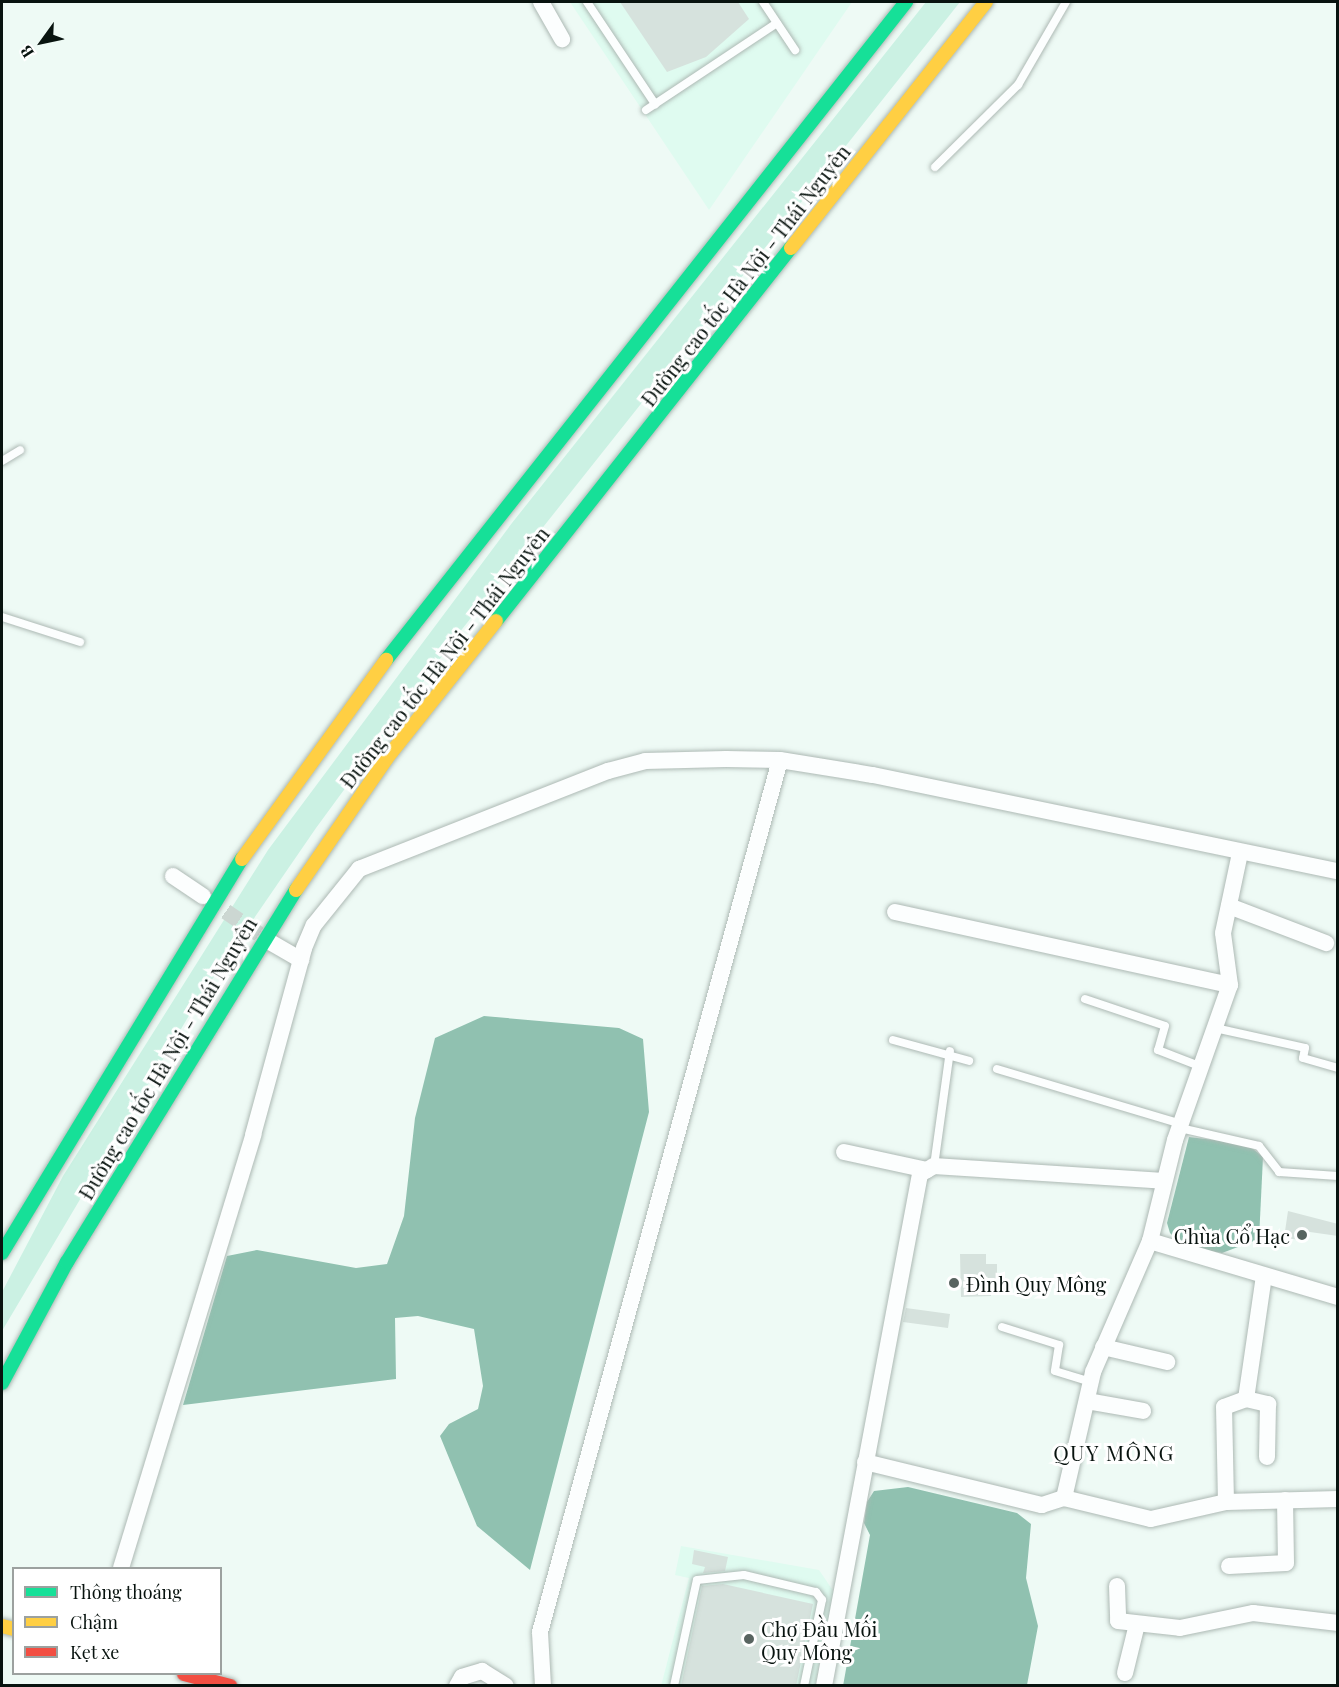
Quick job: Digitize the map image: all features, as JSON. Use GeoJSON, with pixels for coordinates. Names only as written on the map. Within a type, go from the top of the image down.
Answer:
{"type":"FeatureCollection","features":[{"type":"Feature","properties":{"kind":"main road"},"geometry":{"type":"LineString","coordinates":[[2,1253],[205,912],[335,724],[906,2]]}},
{"type":"Feature","properties":{"kind":"main road","name":"Đường cao tốc Hà Nội - Thái Nguyên"},"geometry":{"type":"LineString","coordinates":[[2,1383],[67,1262],[257,945],[387,758],[986,2]]}},
{"type":"Feature","properties":{"kind":"main road"},"geometry":{"type":"LineString","coordinates":[[188,1675],[230,1686]]}},
{"type":"Feature","properties":{"kind":"street"},"geometry":{"type":"LineString","coordinates":[[541,2],[562,39]]}},
{"type":"Feature","properties":{"kind":"street"},"geometry":{"type":"LineString","coordinates":[[543,1686],[540,1632],[780,760]]}},
{"type":"Feature","properties":{"kind":"street"},"geometry":{"type":"LineString","coordinates":[[122,1567],[301,960],[314,925],[352,874],[511,805],[645,761],[780,760],[1240,854],[1338,871]]}},
{"type":"Feature","properties":{"kind":"street"},"geometry":{"type":"LineString","coordinates":[[1064,1498],[1087,1401],[1103,1347],[1150,1241],[1164,1180],[1230,985],[1223,933],[1240,854]]}},
{"type":"Feature","properties":{"kind":"street"},"geometry":{"type":"LineString","coordinates":[[173,876],[203,896]]}},
{"type":"Feature","properties":{"kind":"street"},"geometry":{"type":"LineString","coordinates":[[1229,906],[1326,943]]}},
{"type":"Feature","properties":{"kind":"street"},"geometry":{"type":"LineString","coordinates":[[896,912],[1230,985]]}},
{"type":"Feature","properties":{"kind":"street"},"geometry":{"type":"LineString","coordinates":[[270,942],[301,960]]}},
{"type":"Feature","properties":{"kind":"street"},"geometry":{"type":"LineString","coordinates":[[844,1152],[930,1168],[1164,1180]]}},
{"type":"Feature","properties":{"kind":"street"},"geometry":{"type":"LineString","coordinates":[[824,1686],[917,1186],[930,1168]]}},
{"type":"Feature","properties":{"kind":"street"},"geometry":{"type":"LineString","coordinates":[[1150,1241],[1338,1297]]}},
{"type":"Feature","properties":{"kind":"street"},"geometry":{"type":"LineString","coordinates":[[1246,1399],[1264,1276]]}},
{"type":"Feature","properties":{"kind":"street"},"geometry":{"type":"LineString","coordinates":[[1103,1347],[1167,1362]]}},
{"type":"Feature","properties":{"kind":"street"},"geometry":{"type":"LineString","coordinates":[[1226,1502],[1224,1407],[1246,1399],[1268,1404],[1267,1456]]}},
{"type":"Feature","properties":{"kind":"street"},"geometry":{"type":"LineString","coordinates":[[1087,1401],[1143,1411]]}},
{"type":"Feature","properties":{"kind":"street"},"geometry":{"type":"LineString","coordinates":[[865,1462],[1042,1505],[1064,1498],[1151,1519],[1226,1502],[1338,1499]]}},
{"type":"Feature","properties":{"kind":"street"},"geometry":{"type":"LineString","coordinates":[[1229,1566],[1286,1563],[1285,1500]]}},
{"type":"Feature","properties":{"kind":"street"},"geometry":{"type":"LineString","coordinates":[[1117,1586],[1118,1622],[1180,1628],[1253,1612],[1338,1623]]}},
{"type":"Feature","properties":{"kind":"street"},"geometry":{"type":"LineString","coordinates":[[1125,1673],[1137,1624]]}},
{"type":"Feature","properties":{"kind":"street"},"geometry":{"type":"LineString","coordinates":[[457,1686],[462,1677],[482,1671],[506,1686]]}},
{"type":"Feature","properties":{"kind":"lane"},"geometry":{"type":"LineString","coordinates":[[588,2],[655,104]]}},
{"type":"Feature","properties":{"kind":"lane"},"geometry":{"type":"LineString","coordinates":[[762,2],[795,50]]}},
{"type":"Feature","properties":{"kind":"lane"},"geometry":{"type":"LineString","coordinates":[[935,167],[1018,85],[1066,2]]}},
{"type":"Feature","properties":{"kind":"lane"},"geometry":{"type":"LineString","coordinates":[[646,110],[777,23]]}},
{"type":"Feature","properties":{"kind":"lane"},"geometry":{"type":"LineString","coordinates":[[2,461],[20,450]]}},
{"type":"Feature","properties":{"kind":"lane"},"geometry":{"type":"LineString","coordinates":[[2,617],[80,642]]}},
{"type":"Feature","properties":{"kind":"lane"},"geometry":{"type":"LineString","coordinates":[[1085,999],[1165,1026],[1158,1050],[1202,1067]]}},
{"type":"Feature","properties":{"kind":"lane"},"geometry":{"type":"LineString","coordinates":[[1215,1028],[1305,1048],[1303,1058],[1338,1068]]}},
{"type":"Feature","properties":{"kind":"lane"},"geometry":{"type":"LineString","coordinates":[[893,1040],[969,1061]]}},
{"type":"Feature","properties":{"kind":"lane"},"geometry":{"type":"LineString","coordinates":[[930,1168],[950,1054]]}},
{"type":"Feature","properties":{"kind":"lane"},"geometry":{"type":"LineString","coordinates":[[997,1069],[1181,1126],[1259,1146],[1280,1172],[1338,1176]]}},
{"type":"Feature","properties":{"kind":"lane"},"geometry":{"type":"LineString","coordinates":[[1002,1327],[1059,1345],[1055,1371],[1092,1382]]}},
{"type":"Feature","properties":{"kind":"lane"},"geometry":{"type":"LineString","coordinates":[[674,1686],[697,1580],[744,1575],[816,1592],[822,1600],[804,1686]]}},
{"type":"Feature","properties":{"kind":"shaded area"},"geometry":{"type":"Polygon","coordinates":[[[570,2],[852,2],[709,210],[570,2]]]}},
{"type":"Feature","properties":{"kind":"shaded area"},"geometry":{"type":"Polygon","coordinates":[[[926,2],[960,2],[459,633],[316,828],[200,997],[2,1331],[2,1292],[63,1176],[268,850],[512,523],[926,2]]]}},
{"type":"Feature","properties":{"kind":"shaded area"},"geometry":{"type":"Polygon","coordinates":[[[484,1016],[619,1028],[643,1039],[649,1112],[530,1570],[477,1526],[440,1436],[449,1424],[478,1409],[483,1386],[474,1329],[418,1316],[395,1318],[396,1379],[183,1405],[227,1256],[257,1250],[356,1268],[387,1264],[404,1216],[415,1118],[435,1038],[484,1016]]]}},
{"type":"Feature","properties":{"kind":"shaded area"},"geometry":{"type":"Polygon","coordinates":[[[1189,1137],[1247,1144],[1263,1157],[1259,1239],[1222,1253],[1183,1246],[1170,1233],[1167,1223],[1189,1137]]]}},
{"type":"Feature","properties":{"kind":"shaded area"},"geometry":{"type":"Polygon","coordinates":[[[908,1487],[1017,1513],[1031,1524],[1026,1578],[1038,1626],[1027,1685],[843,1686],[870,1535],[864,1523],[867,1502],[874,1491],[908,1487]]]}},
{"type":"Feature","properties":{"kind":"shaded area","name":"Chợ Đầu Mối Quy Mông"},"geometry":{"type":"Polygon","coordinates":[[[681,1546],[819,1570],[834,1592],[815,1685],[661,1686],[689,1578],[675,1575],[681,1546]]]}},
{"type":"Feature","properties":{"kind":"building"},"geometry":{"type":"Polygon","coordinates":[[[620,2],[738,2],[749,19],[706,57],[667,72],[620,2]]]}},
{"type":"Feature","properties":{"kind":"building"},"geometry":{"type":"Polygon","coordinates":[[[1288,1211],[1338,1224],[1338,1236],[1303,1231],[1302,1240],[1284,1238],[1288,1211]]]}},
{"type":"Feature","properties":{"kind":"building"},"geometry":{"type":"Polygon","coordinates":[[[960,1254],[986,1254],[986,1264],[997,1264],[997,1289],[991,1289],[991,1296],[961,1297],[960,1254]]]}},
{"type":"Feature","properties":{"kind":"building"},"geometry":{"type":"Polygon","coordinates":[[[906,1308],[950,1314],[948,1328],[903,1322],[906,1308]]]}},
{"type":"Feature","properties":{"kind":"building"},"geometry":{"type":"Polygon","coordinates":[[[694,1550],[728,1557],[725,1571],[703,1573],[705,1567],[692,1564],[694,1550]]]}},
{"type":"Feature","properties":{"kind":"building"},"geometry":{"type":"Polygon","coordinates":[[[723,1584],[813,1604],[796,1686],[681,1686],[702,1586],[723,1584]]]}},
{"type":"Feature","properties":{"kind":"tunnel"},"geometry":{"type":"LineString","coordinates":[[206,898],[269,941]]}},
{"type":"Feature","properties":{"kind":"traffic: fast"},"geometry":{"type":"LineString","coordinates":[[386,660],[906,2]]}},
{"type":"Feature","properties":{"kind":"traffic: fast"},"geometry":{"type":"LineString","coordinates":[[496,621],[791,248]]}},
{"type":"Feature","properties":{"kind":"traffic: fast"},"geometry":{"type":"LineString","coordinates":[[2,1253],[242,859]]}},
{"type":"Feature","properties":{"kind":"traffic: fast"},"geometry":{"type":"LineString","coordinates":[[2,1383],[67,1262],[296,890]]}},
{"type":"Feature","properties":{"kind":"traffic: slow"},"geometry":{"type":"LineString","coordinates":[[791,248],[986,2]]}},
{"type":"Feature","properties":{"kind":"traffic: slow"},"geometry":{"type":"LineString","coordinates":[[296,890],[387,758],[496,621]]}},
{"type":"Feature","properties":{"kind":"traffic: slow"},"geometry":{"type":"LineString","coordinates":[[242,859],[386,660]]}},
{"type":"Feature","properties":{"kind":"traffic: slow"},"geometry":{"type":"LineString","coordinates":[[2,1626],[12,1628]]}},
{"type":"Feature","properties":{"kind":"traffic: jam"},"geometry":{"type":"LineString","coordinates":[[188,1675],[230,1686]]}},
{"type":"Feature","properties":{"kind":"place","name":"Chùa Cổ Hạc"},"geometry":{"type":"Point","coordinates":[1302,1235]}},
{"type":"Feature","properties":{"kind":"place","name":"Đình Quy Mông"},"geometry":{"type":"Point","coordinates":[954,1283]}},
{"type":"Feature","properties":{"kind":"place","name":"Chợ Đầu Mối Quy Mông"},"geometry":{"type":"Point","coordinates":[749,1639]}},
{"type":"Feature","properties":{"kind":"district","name":"QUY MÔNG"},"geometry":{"type":"Point","coordinates":[1114,1452]}}]}
